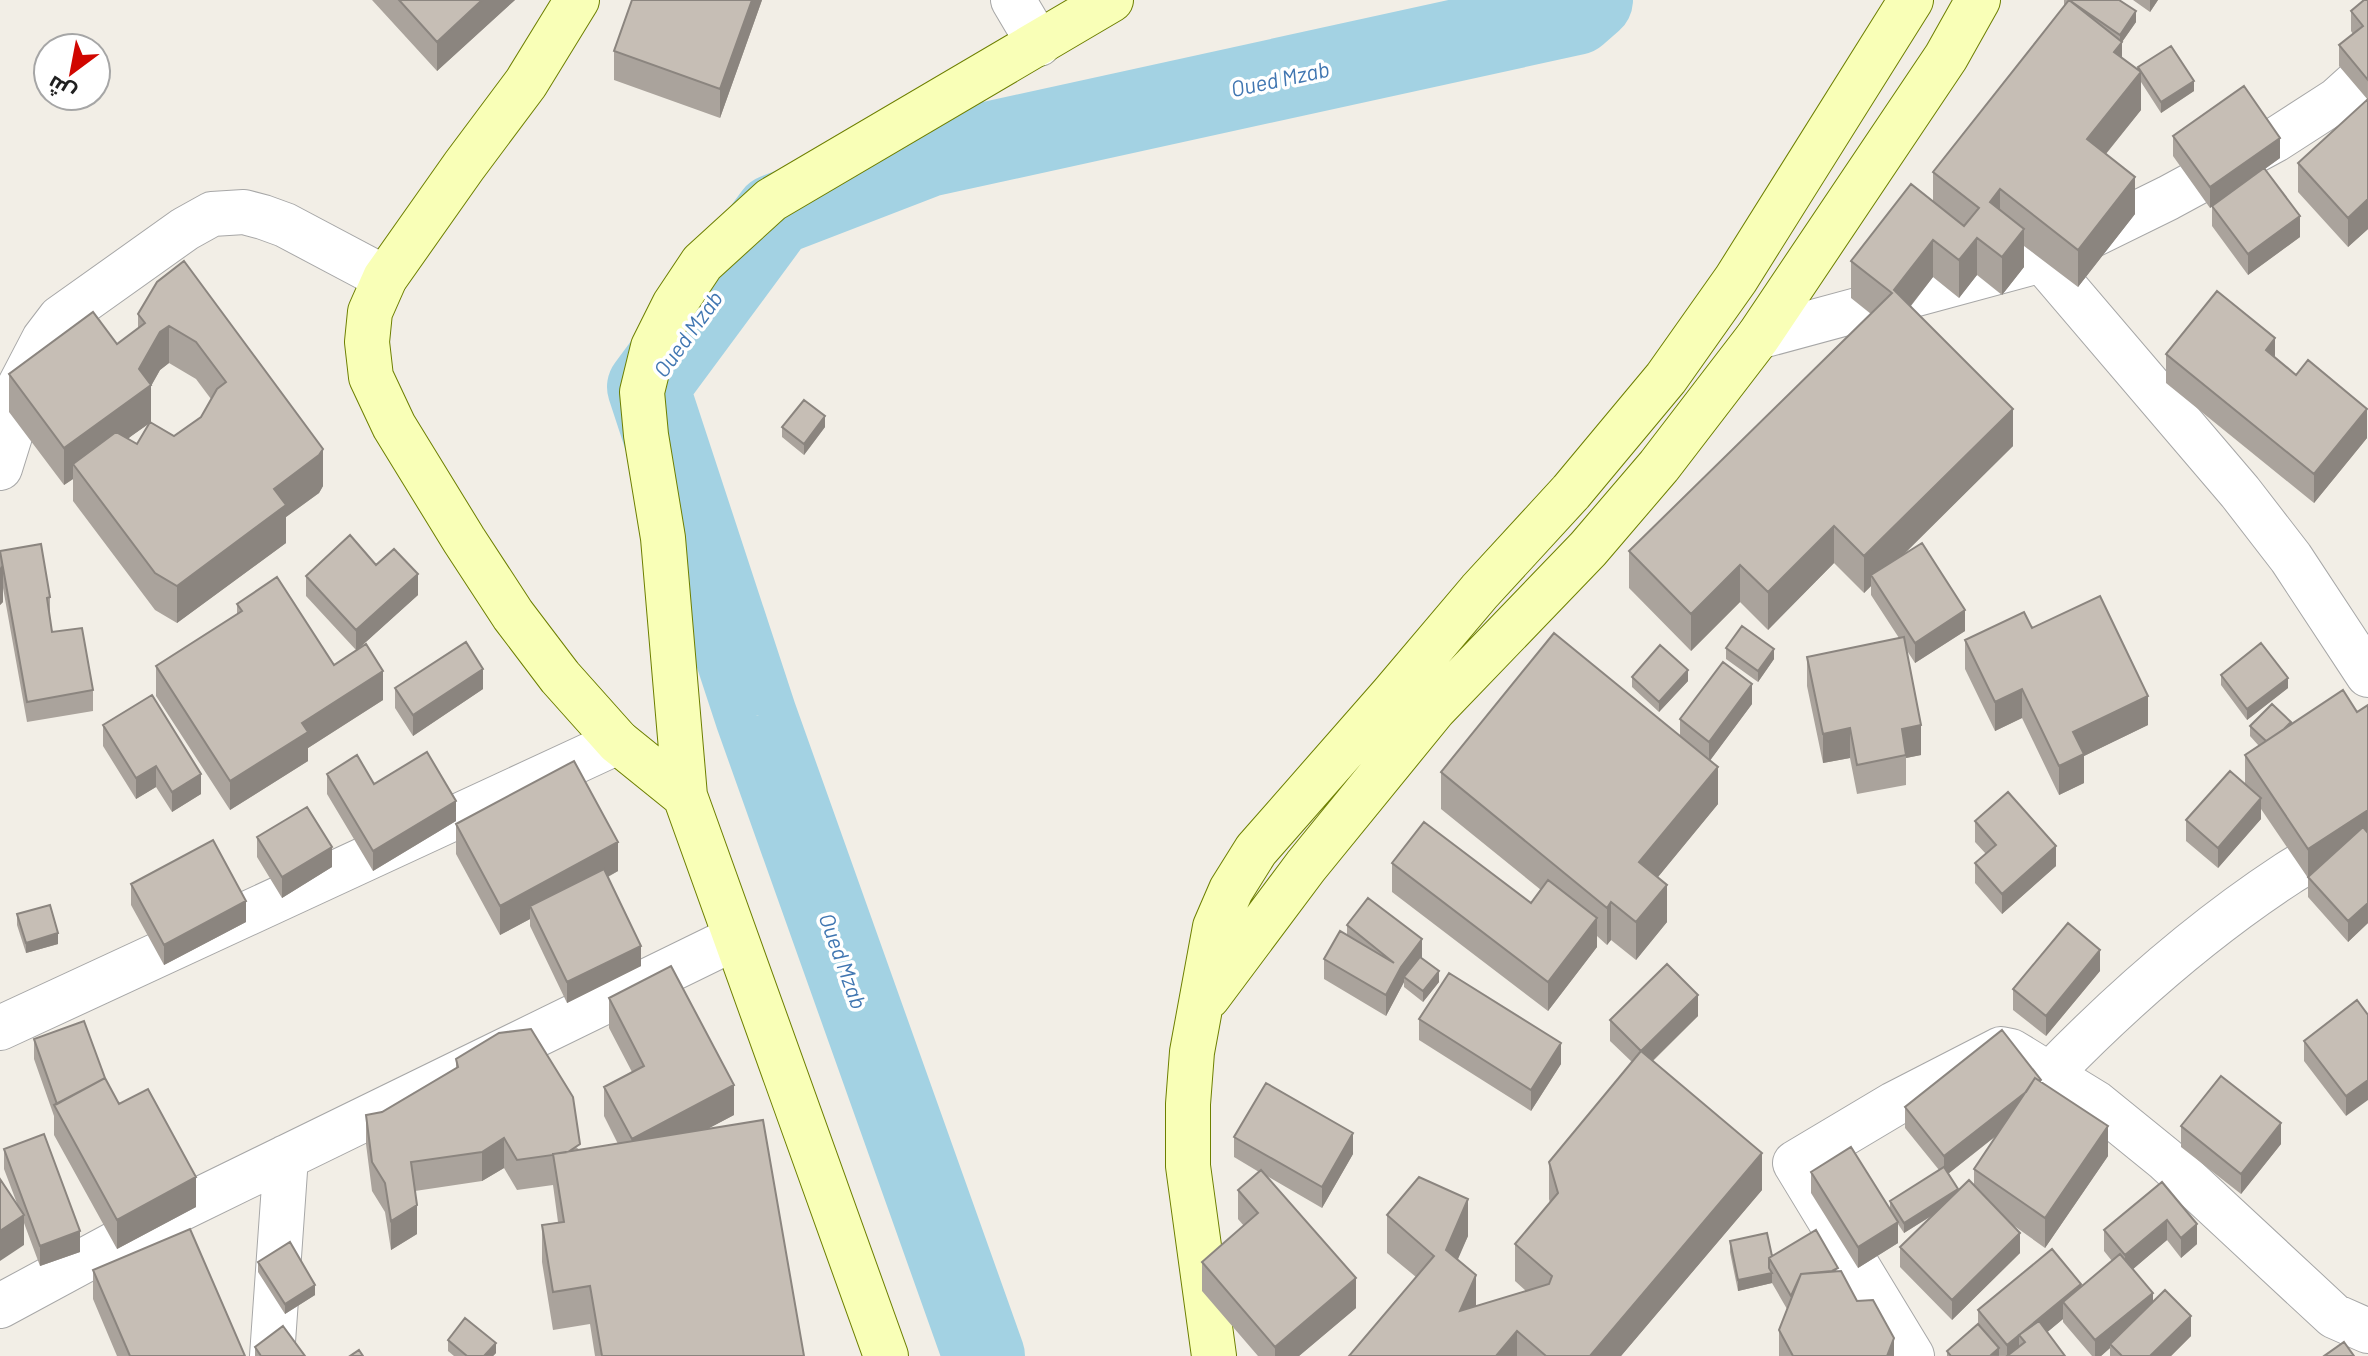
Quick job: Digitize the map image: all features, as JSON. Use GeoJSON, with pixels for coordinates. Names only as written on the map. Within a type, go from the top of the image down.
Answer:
{"type":"FeatureCollection","features":[{"type":"Feature","properties":{"kind":"main road"},"geometry":{"type":"LineString","coordinates":[[577,0],[526,83],[385,278],[370,312],[367,342],[371,377],[394,426],[513,615],[560,677],[618,742],[685,796]]}},
{"type":"Feature","properties":{"kind":"main road"},"geometry":{"type":"LineString","coordinates":[[886,1356],[685,796],[663,538],[642,392],[653,347],[674,305],[702,263],[771,200],[1111,0]]}},
{"type":"Feature","properties":{"kind":"main road"},"geometry":{"type":"LineString","coordinates":[[1214,1356],[1188,1166],[1189,1091],[1192,1052],[1215,927],[1231,890],[1256,850],[1480,591],[1571,492],[1666,378],[1736,279],[1911,0]]}},
{"type":"Feature","properties":{"kind":"main road"},"geometry":{"type":"LineString","coordinates":[[1201,1006],[1306,866],[1434,709],[1588,549],[1659,466],[1758,337],[1946,57],[1978,0]]}},
{"type":"Feature","properties":{"kind":"street"},"geometry":{"type":"LineString","coordinates":[[1013,0],[1039,44]]}},
{"type":"Feature","properties":{"kind":"street"},"geometry":{"type":"LineString","coordinates":[[1758,337],[2042,260],[2168,198],[2275,140],[2337,100],[2368,72]]}},
{"type":"Feature","properties":{"kind":"street"},"geometry":{"type":"LineString","coordinates":[[0,468],[10,436],[19,387],[33,358],[60,318],[185,229],[212,214],[244,212],[285,225],[385,278]]}},
{"type":"Feature","properties":{"kind":"street"},"geometry":{"type":"LineString","coordinates":[[2042,260],[2240,492],[2291,558],[2368,675]]}},
{"type":"Feature","properties":{"kind":"street"},"geometry":{"type":"LineString","coordinates":[[0,1028],[618,742]]}},
{"type":"Feature","properties":{"kind":"street"},"geometry":{"type":"LineString","coordinates":[[2049,1075],[2104,1018],[2202,934],[2291,871],[2368,829]]}},
{"type":"Feature","properties":{"kind":"street"},"geometry":{"type":"LineString","coordinates":[[0,1306],[172,1213],[735,938]]}},
{"type":"Feature","properties":{"kind":"street"},"geometry":{"type":"LineString","coordinates":[[1912,1356],[1795,1163],[1894,1104],[2001,1049],[2011,1051],[2096,1103],[2165,1159],[2334,1316],[2368,1331]]}},
{"type":"Feature","properties":{"kind":"street"},"geometry":{"type":"LineString","coordinates":[[272,1356],[286,1157]]}},
{"type":"Feature","properties":{"kind":"building"},"geometry":{"type":"Polygon","coordinates":[[[399,0],[482,0],[437,42],[399,0]]]}},
{"type":"Feature","properties":{"kind":"building"},"geometry":{"type":"Polygon","coordinates":[[[632,0],[752,0],[720,89],[614,51],[632,0]]]}},
{"type":"Feature","properties":{"kind":"building"},"geometry":{"type":"Polygon","coordinates":[[[2069,0],[2122,42],[2114,52],[2141,72],[2087,139],[2135,177],[2078,250],[2000,189],[1990,202],[2024,229],[2002,257],[1977,238],[1959,260],[1933,240],[1894,290],[2013,409],[1864,556],[1834,526],[1768,592],[1740,565],[1691,614],[1629,551],[1892,293],[1851,261],[1911,184],[1964,226],[1979,208],[1933,172],[2069,0]]]}},
{"type":"Feature","properties":{"kind":"building"},"geometry":{"type":"Polygon","coordinates":[[[2069,0],[2119,0],[2136,11],[2120,35],[2069,0]]]}},
{"type":"Feature","properties":{"kind":"building"},"geometry":{"type":"Polygon","coordinates":[[[2368,0],[2368,80],[2339,45],[2363,26],[2351,11],[2368,0]]]}},
{"type":"Feature","properties":{"kind":"building"},"geometry":{"type":"Polygon","coordinates":[[[2171,46],[2194,81],[2161,102],[2138,67],[2171,46]]]}},
{"type":"Feature","properties":{"kind":"building"},"geometry":{"type":"Polygon","coordinates":[[[2244,86],[2280,138],[2210,187],[2173,136],[2244,86]]]}},
{"type":"Feature","properties":{"kind":"building"},"geometry":{"type":"Polygon","coordinates":[[[2368,99],[2368,199],[2348,218],[2298,163],[2368,99]]]}},
{"type":"Feature","properties":{"kind":"building"},"geometry":{"type":"Polygon","coordinates":[[[2264,168],[2300,216],[2248,254],[2212,206],[2264,168]]]}},
{"type":"Feature","properties":{"kind":"building"},"geometry":{"type":"Polygon","coordinates":[[[184,261],[323,449],[274,489],[286,505],[177,586],[155,573],[73,464],[116,432],[137,444],[150,422],[174,436],[201,417],[217,389],[226,382],[196,342],[169,326],[160,332],[139,369],[151,385],[64,448],[9,374],[93,312],[117,344],[145,323],[138,314],[157,282],[184,261]]]}},
{"type":"Feature","properties":{"kind":"building"},"geometry":{"type":"Polygon","coordinates":[[[2217,291],[2275,338],[2266,350],[2296,375],[2308,360],[2367,409],[2314,474],[2166,354],[2217,291]]]}},
{"type":"Feature","properties":{"kind":"building"},"geometry":{"type":"Polygon","coordinates":[[[804,400],[825,416],[804,444],[782,427],[804,400]]]}},
{"type":"Feature","properties":{"kind":"building"},"geometry":{"type":"Polygon","coordinates":[[[350,535],[376,565],[394,549],[418,574],[356,630],[306,576],[350,535]]]}},
{"type":"Feature","properties":{"kind":"building"},"geometry":{"type":"Polygon","coordinates":[[[1922,543],[1965,610],[1915,643],[1871,575],[1922,543]]]}},
{"type":"Feature","properties":{"kind":"building"},"geometry":{"type":"Polygon","coordinates":[[[41,544],[52,632],[82,628],[93,690],[27,702],[0,551],[41,544]]]}},
{"type":"Feature","properties":{"kind":"building"},"geometry":{"type":"Polygon","coordinates":[[[277,577],[334,665],[366,644],[383,671],[302,723],[308,732],[230,781],[156,666],[242,611],[237,604],[277,577]]]}},
{"type":"Feature","properties":{"kind":"building"},"geometry":{"type":"Polygon","coordinates":[[[2100,596],[2148,696],[2073,732],[2084,754],[2059,766],[2022,689],[1995,702],[1965,640],[2024,612],[2032,628],[2100,596]]]}},
{"type":"Feature","properties":{"kind":"building"},"geometry":{"type":"Polygon","coordinates":[[[1742,626],[1774,649],[1758,671],[1726,648],[1742,626]]]}},
{"type":"Feature","properties":{"kind":"building"},"geometry":{"type":"Polygon","coordinates":[[[1554,633],[1718,767],[1639,862],[1667,885],[1636,922],[1611,902],[1607,908],[1441,772],[1554,633]]]}},
{"type":"Feature","properties":{"kind":"building"},"geometry":{"type":"Polygon","coordinates":[[[1904,637],[1921,725],[1902,729],[1906,755],[1857,765],[1850,728],[1823,734],[1807,657],[1904,637]]]}},
{"type":"Feature","properties":{"kind":"building"},"geometry":{"type":"Polygon","coordinates":[[[466,642],[483,669],[413,715],[395,688],[466,642]]]}},
{"type":"Feature","properties":{"kind":"building"},"geometry":{"type":"Polygon","coordinates":[[[2261,643],[2288,678],[2247,709],[2221,675],[2261,643]]]}},
{"type":"Feature","properties":{"kind":"building"},"geometry":{"type":"Polygon","coordinates":[[[1660,645],[1688,670],[1659,702],[1632,677],[1660,645]]]}},
{"type":"Feature","properties":{"kind":"building"},"geometry":{"type":"Polygon","coordinates":[[[1723,662],[1752,684],[1709,742],[1680,719],[1723,662]]]}},
{"type":"Feature","properties":{"kind":"building"},"geometry":{"type":"Polygon","coordinates":[[[2343,690],[2357,712],[2368,705],[2368,810],[2308,849],[2245,755],[2343,690]]]}},
{"type":"Feature","properties":{"kind":"building"},"geometry":{"type":"Polygon","coordinates":[[[152,695],[201,774],[172,792],[156,766],[136,778],[103,725],[152,695]]]}},
{"type":"Feature","properties":{"kind":"building"},"geometry":{"type":"Polygon","coordinates":[[[2272,704],[2291,722],[2266,741],[2250,726],[2272,704]]]}},
{"type":"Feature","properties":{"kind":"building"},"geometry":{"type":"Polygon","coordinates":[[[427,752],[456,801],[373,851],[327,774],[357,755],[374,784],[427,752]]]}},
{"type":"Feature","properties":{"kind":"building"},"geometry":{"type":"Polygon","coordinates":[[[574,761],[618,842],[500,906],[456,824],[574,761]]]}},
{"type":"Feature","properties":{"kind":"building"},"geometry":{"type":"Polygon","coordinates":[[[2230,771],[2261,798],[2218,848],[2186,820],[2230,771]]]}},
{"type":"Feature","properties":{"kind":"building"},"geometry":{"type":"Polygon","coordinates":[[[2008,792],[2056,846],[2002,894],[1975,863],[1996,845],[1975,821],[2008,792]]]}},
{"type":"Feature","properties":{"kind":"building"},"geometry":{"type":"Polygon","coordinates":[[[307,807],[332,847],[282,877],[257,837],[307,807]]]}},
{"type":"Feature","properties":{"kind":"building"},"geometry":{"type":"Polygon","coordinates":[[[1424,822],[1531,903],[1548,880],[1597,918],[1548,982],[1392,863],[1424,822]]]}},
{"type":"Feature","properties":{"kind":"building"},"geometry":{"type":"Polygon","coordinates":[[[2363,827],[2368,833],[2368,903],[2348,921],[2308,877],[2363,827]]]}},
{"type":"Feature","properties":{"kind":"building"},"geometry":{"type":"Polygon","coordinates":[[[213,840],[246,901],[164,945],[131,884],[213,840]]]}},
{"type":"Feature","properties":{"kind":"building"},"geometry":{"type":"Polygon","coordinates":[[[604,869],[641,946],[567,982],[530,906],[604,869]]]}},
{"type":"Feature","properties":{"kind":"building"},"geometry":{"type":"Polygon","coordinates":[[[1368,898],[1422,939],[1401,967],[1386,995],[1324,959],[1340,931],[1394,963],[1347,925],[1368,898]]]}},
{"type":"Feature","properties":{"kind":"building"},"geometry":{"type":"Polygon","coordinates":[[[50,905],[58,933],[26,943],[17,914],[50,905]]]}},
{"type":"Feature","properties":{"kind":"building"},"geometry":{"type":"Polygon","coordinates":[[[2068,923],[2100,950],[2046,1016],[2013,989],[2068,923]]]}},
{"type":"Feature","properties":{"kind":"building"},"geometry":{"type":"Polygon","coordinates":[[[1420,957],[1439,971],[1423,991],[1404,977],[1420,957]]]}},
{"type":"Feature","properties":{"kind":"building"},"geometry":{"type":"Polygon","coordinates":[[[1667,964],[1698,995],[1641,1051],[1610,1020],[1667,964]]]}},
{"type":"Feature","properties":{"kind":"building"},"geometry":{"type":"Polygon","coordinates":[[[671,966],[734,1085],[632,1139],[604,1087],[644,1066],[609,998],[671,966]]]}},
{"type":"Feature","properties":{"kind":"building"},"geometry":{"type":"Polygon","coordinates":[[[1449,973],[1561,1043],[1531,1090],[1419,1019],[1449,973]]]}},
{"type":"Feature","properties":{"kind":"building"},"geometry":{"type":"Polygon","coordinates":[[[2357,1000],[2368,1015],[2368,1080],[2346,1096],[2304,1041],[2357,1000]]]}},
{"type":"Feature","properties":{"kind":"building"},"geometry":{"type":"Polygon","coordinates":[[[84,1021],[105,1078],[57,1104],[34,1039],[84,1021]]]}},
{"type":"Feature","properties":{"kind":"building"},"geometry":{"type":"Polygon","coordinates":[[[531,1029],[573,1097],[580,1144],[568,1152],[517,1160],[504,1138],[482,1152],[411,1162],[417,1205],[391,1221],[385,1183],[372,1162],[366,1115],[382,1112],[458,1067],[456,1059],[499,1033],[531,1029]]]}},
{"type":"Feature","properties":{"kind":"building"},"geometry":{"type":"Polygon","coordinates":[[[2002,1030],[2041,1080],[2035,1078],[2026,1092],[1944,1156],[1905,1107],[2002,1030]]]}},
{"type":"Feature","properties":{"kind":"building"},"geometry":{"type":"Polygon","coordinates":[[[1641,1051],[1762,1153],[1590,1356],[1546,1356],[1517,1331],[1496,1356],[1349,1356],[1434,1256],[1387,1215],[1419,1177],[1468,1199],[1446,1250],[1476,1275],[1460,1311],[1549,1284],[1552,1276],[1515,1244],[1558,1193],[1549,1162],[1641,1051]]]}},
{"type":"Feature","properties":{"kind":"building"},"geometry":{"type":"Polygon","coordinates":[[[2221,1076],[2281,1123],[2241,1174],[2181,1126],[2221,1076]]]}},
{"type":"Feature","properties":{"kind":"building"},"geometry":{"type":"Polygon","coordinates":[[[105,1078],[119,1104],[148,1089],[196,1177],[117,1220],[54,1105],[105,1078]]]}},
{"type":"Feature","properties":{"kind":"building"},"geometry":{"type":"Polygon","coordinates":[[[2035,1078],[2108,1126],[2045,1218],[1974,1169],[2035,1078]]]}},
{"type":"Feature","properties":{"kind":"building"},"geometry":{"type":"Polygon","coordinates":[[[1266,1083],[1353,1133],[1322,1187],[1234,1137],[1266,1083]]]}},
{"type":"Feature","properties":{"kind":"building"},"geometry":{"type":"Polygon","coordinates":[[[763,1120],[804,1356],[602,1356],[590,1286],[553,1292],[542,1225],[564,1222],[553,1154],[763,1120]]]}},
{"type":"Feature","properties":{"kind":"building"},"geometry":{"type":"Polygon","coordinates":[[[44,1134],[80,1231],[40,1246],[4,1149],[44,1134]]]}},
{"type":"Feature","properties":{"kind":"building"},"geometry":{"type":"Polygon","coordinates":[[[1851,1147],[1898,1222],[1858,1247],[1811,1172],[1851,1147]]]}},
{"type":"Feature","properties":{"kind":"building"},"geometry":{"type":"Polygon","coordinates":[[[1944,1167],[1958,1189],[1904,1223],[1890,1201],[1944,1167]]]}},
{"type":"Feature","properties":{"kind":"building"},"geometry":{"type":"Polygon","coordinates":[[[1261,1170],[1356,1278],[1275,1347],[1202,1262],[1258,1213],[1238,1190],[1261,1170]]]}},
{"type":"Feature","properties":{"kind":"building"},"geometry":{"type":"Polygon","coordinates":[[[0,1179],[24,1215],[0,1231],[0,1179]]]}},
{"type":"Feature","properties":{"kind":"building"},"geometry":{"type":"Polygon","coordinates":[[[1969,1180],[2020,1233],[1952,1300],[1900,1247],[1969,1180]]]}},
{"type":"Feature","properties":{"kind":"building"},"geometry":{"type":"Polygon","coordinates":[[[2162,1182],[2197,1224],[2181,1238],[2167,1220],[2125,1255],[2104,1230],[2162,1182]]]}},
{"type":"Feature","properties":{"kind":"building"},"geometry":{"type":"Polygon","coordinates":[[[190,1229],[245,1356],[130,1356],[93,1270],[190,1229]]]}},
{"type":"Feature","properties":{"kind":"building"},"geometry":{"type":"Polygon","coordinates":[[[1816,1230],[1838,1268],[1801,1274],[1791,1296],[1769,1258],[1816,1230]]]}},
{"type":"Feature","properties":{"kind":"building"},"geometry":{"type":"Polygon","coordinates":[[[1767,1233],[1772,1273],[1738,1280],[1730,1241],[1767,1233]]]}},
{"type":"Feature","properties":{"kind":"building"},"geometry":{"type":"Polygon","coordinates":[[[290,1242],[315,1285],[285,1304],[258,1262],[290,1242]]]}},
{"type":"Feature","properties":{"kind":"building"},"geometry":{"type":"Polygon","coordinates":[[[2052,1249],[2081,1284],[2007,1345],[1978,1310],[2052,1249]]]}},
{"type":"Feature","properties":{"kind":"building"},"geometry":{"type":"Polygon","coordinates":[[[2120,1254],[2153,1293],[2095,1340],[2063,1302],[2120,1254]]]}},
{"type":"Feature","properties":{"kind":"building"},"geometry":{"type":"Polygon","coordinates":[[[1841,1271],[1857,1301],[1873,1300],[1894,1338],[1887,1356],[1793,1356],[1779,1330],[1801,1274],[1841,1271]]]}},
{"type":"Feature","properties":{"kind":"building"},"geometry":{"type":"Polygon","coordinates":[[[2165,1290],[2191,1316],[2150,1356],[2122,1356],[2110,1344],[2165,1290]]]}},
{"type":"Feature","properties":{"kind":"building"},"geometry":{"type":"Polygon","coordinates":[[[465,1318],[496,1343],[484,1356],[467,1356],[448,1340],[465,1318]]]}},
{"type":"Feature","properties":{"kind":"building"},"geometry":{"type":"Polygon","coordinates":[[[2039,1321],[2065,1356],[2007,1356],[2025,1342],[2019,1335],[2039,1321]]]}},
{"type":"Feature","properties":{"kind":"building"},"geometry":{"type":"Polygon","coordinates":[[[1978,1324],[1999,1348],[1990,1356],[1951,1356],[1947,1351],[1978,1324]]]}},
{"type":"Feature","properties":{"kind":"building"},"geometry":{"type":"Polygon","coordinates":[[[283,1326],[305,1356],[261,1356],[255,1347],[283,1326]]]}},
{"type":"Feature","properties":{"kind":"building"},"geometry":{"type":"Polygon","coordinates":[[[2344,1342],[2354,1356],[2324,1356],[2344,1342]]]}},
{"type":"Feature","properties":{"kind":"waterway","name":"Oued Mzab"},"geometry":{"type":"LineString","coordinates":[[984,1356],[756,716],[648,387],[775,215],[928,156],[1576,14],[1592,0]]}}]}
